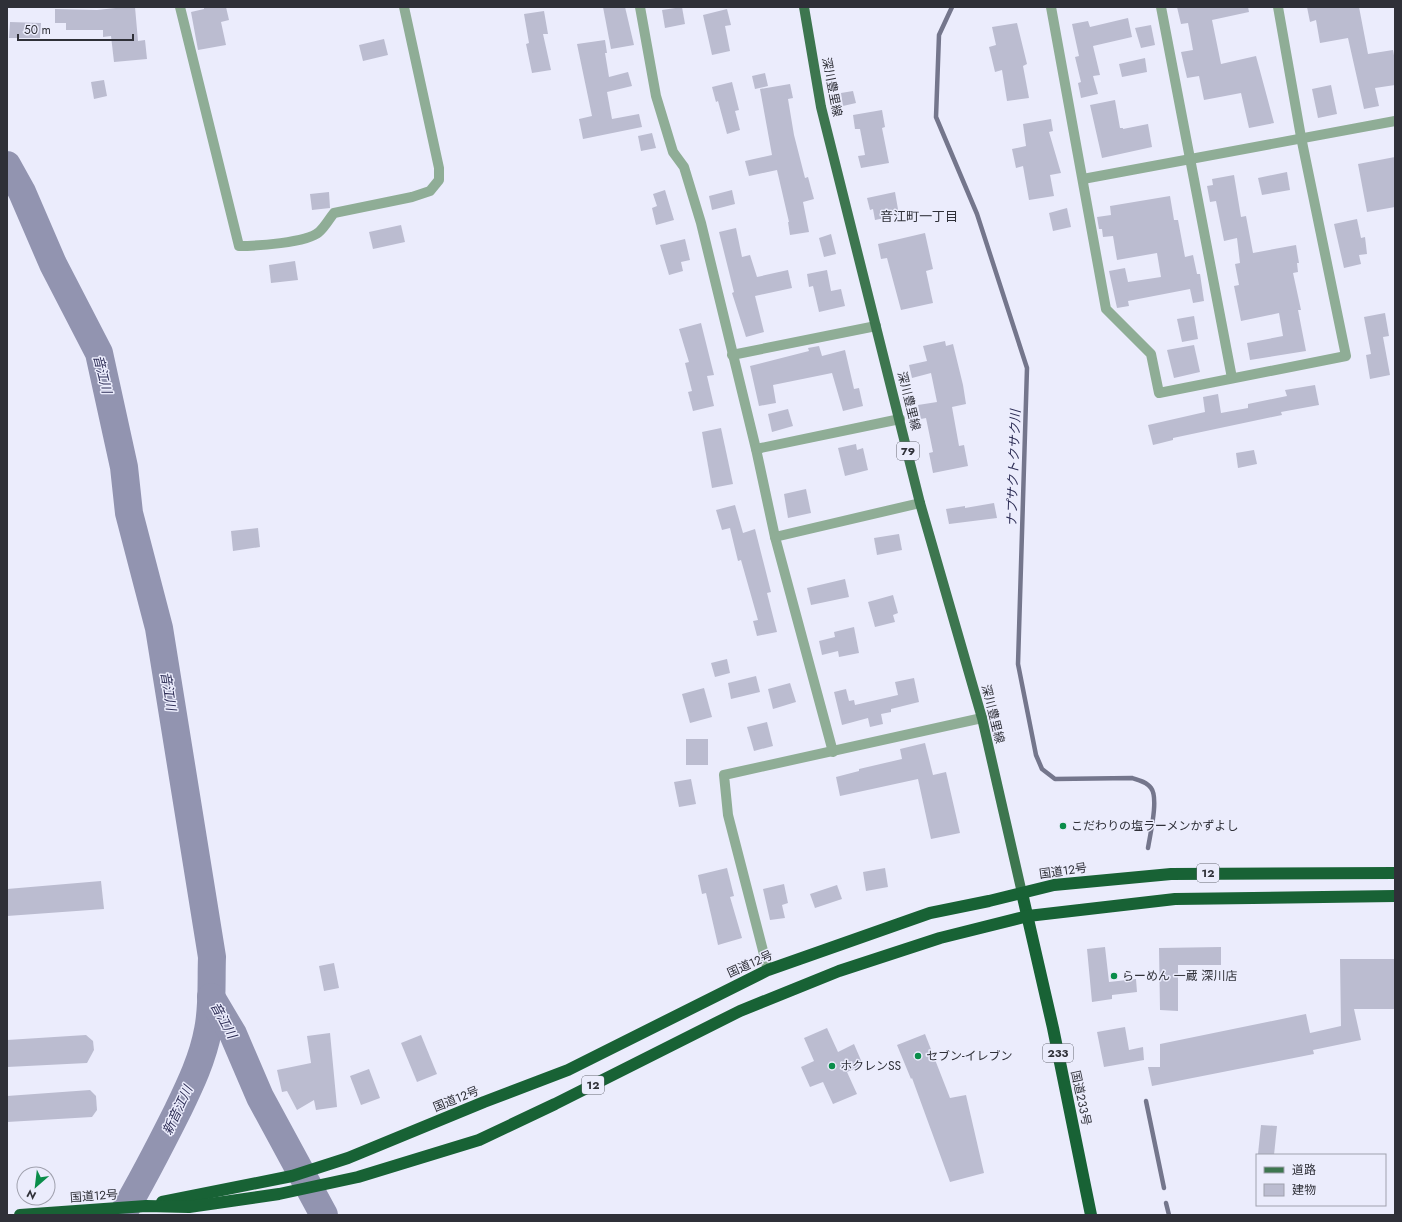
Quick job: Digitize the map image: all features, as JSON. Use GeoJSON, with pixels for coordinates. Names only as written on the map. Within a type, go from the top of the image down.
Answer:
{"type":"FeatureCollection","features":[{"type":"Feature","properties":{"kind":"highway","name":"国道12号"},"geometry":{"type":"LineString","coordinates":[[146,1206],[292,1176],[348,1158],[484,1102],[568,1070],[768,970],[930,913],[1054,885],[1171,874],[1395,873]]}},
{"type":"Feature","properties":{"kind":"highway","name":"国道233号"},"geometry":{"type":"LineString","coordinates":[[1022,893],[1091,1215]]}},
{"type":"Feature","properties":{"kind":"highway","name":"国道12号"},"geometry":{"type":"LineString","coordinates":[[20,1215],[146,1206],[188,1207],[278,1194],[358,1177],[479,1140],[556,1104],[740,1011],[839,970],[918,945],[1028,916],[1175,899],[1395,896]]}},
{"type":"Feature","properties":{"kind":"main road","name":"深川豊里線"},"geometry":{"type":"LineString","coordinates":[[804,7],[821,107],[920,503],[982,718],[1022,893]]}},
{"type":"Feature","properties":{"kind":"street"},"geometry":{"type":"LineString","coordinates":[[180,7],[239,246],[292,241],[318,234],[334,213],[412,197],[430,191],[439,180],[439,168],[404,7]]}},
{"type":"Feature","properties":{"kind":"street"},"geometry":{"type":"LineString","coordinates":[[640,7],[656,96],[673,152],[684,167],[701,223],[756,449],[775,537],[833,752]]}},
{"type":"Feature","properties":{"kind":"street"},"geometry":{"type":"LineString","coordinates":[[1051,7],[1084,179],[1106,309],[1151,354],[1159,393],[1346,356],[1301,137],[1278,7]]}},
{"type":"Feature","properties":{"kind":"street"},"geometry":{"type":"LineString","coordinates":[[1161,7],[1232,378]]}},
{"type":"Feature","properties":{"kind":"street"},"geometry":{"type":"LineString","coordinates":[[1084,179],[1301,137],[1395,121]]}},
{"type":"Feature","properties":{"kind":"street"},"geometry":{"type":"LineString","coordinates":[[732,355],[876,326]]}},
{"type":"Feature","properties":{"kind":"street"},"geometry":{"type":"LineString","coordinates":[[756,449],[900,419]]}},
{"type":"Feature","properties":{"kind":"street"},"geometry":{"type":"LineString","coordinates":[[775,537],[920,503]]}},
{"type":"Feature","properties":{"kind":"street"},"geometry":{"type":"LineString","coordinates":[[768,970],[728,815],[724,775],[982,718]]}},
{"type":"Feature","properties":{"kind":"building"},"geometry":{"type":"Polygon","coordinates":[[[135,7],[138,41],[145,40],[147,59],[114,62],[111,36],[103,37],[103,30],[66,30],[66,23],[55,23],[55,9],[97,10],[135,7]]]}},
{"type":"Feature","properties":{"kind":"building"},"geometry":{"type":"Polygon","coordinates":[[[204,7],[226,7],[229,20],[221,22],[226,45],[198,50],[191,12],[204,9],[204,7]]]}},
{"type":"Feature","properties":{"kind":"building"},"geometry":{"type":"Polygon","coordinates":[[[603,7],[625,7],[634,45],[611,49],[603,7]]]}},
{"type":"Feature","properties":{"kind":"building"},"geometry":{"type":"Polygon","coordinates":[[[682,7],[685,24],[665,28],[662,10],[682,7]]]}},
{"type":"Feature","properties":{"kind":"building"},"geometry":{"type":"Polygon","coordinates":[[[1177,7],[1248,7],[1249,12],[1212,20],[1221,64],[1256,56],[1274,123],[1249,128],[1241,93],[1204,100],[1199,76],[1187,78],[1181,52],[1193,50],[1188,23],[1181,24],[1177,7]]]}},
{"type":"Feature","properties":{"kind":"building"},"geometry":{"type":"Polygon","coordinates":[[[1307,7],[1359,7],[1368,54],[1393,50],[1395,61],[1395,85],[1375,88],[1379,106],[1364,109],[1348,38],[1320,43],[1316,20],[1310,22],[1307,7]]]}},
{"type":"Feature","properties":{"kind":"building"},"geometry":{"type":"Polygon","coordinates":[[[727,9],[731,25],[725,26],[730,51],[712,55],[703,15],[727,9]]]}},
{"type":"Feature","properties":{"kind":"building"},"geometry":{"type":"Polygon","coordinates":[[[544,11],[548,34],[543,34],[551,70],[532,73],[526,44],[529,43],[524,14],[544,11]]]}},
{"type":"Feature","properties":{"kind":"building"},"geometry":{"type":"Polygon","coordinates":[[[1128,18],[1132,37],[1093,46],[1100,75],[1093,76],[1098,94],[1081,98],[1078,83],[1081,82],[1075,57],[1079,56],[1072,24],[1088,21],[1090,27],[1128,18]]]}},
{"type":"Feature","properties":{"kind":"building"},"geometry":{"type":"Polygon","coordinates":[[[10,22],[41,23],[40,38],[9,38],[10,22]]]}},
{"type":"Feature","properties":{"kind":"building"},"geometry":{"type":"Polygon","coordinates":[[[1017,23],[1027,64],[1023,66],[1029,98],[1007,101],[1002,70],[995,72],[989,47],[996,45],[992,27],[1017,23]]]}},
{"type":"Feature","properties":{"kind":"building"},"geometry":{"type":"Polygon","coordinates":[[[1151,25],[1155,45],[1141,48],[1135,28],[1151,25]]]}},
{"type":"Feature","properties":{"kind":"building"},"geometry":{"type":"Polygon","coordinates":[[[384,39],[388,55],[363,61],[359,45],[384,39]]]}},
{"type":"Feature","properties":{"kind":"building"},"geometry":{"type":"Polygon","coordinates":[[[605,40],[607,53],[605,53],[609,77],[628,72],[632,86],[607,92],[612,119],[639,114],[642,127],[583,139],[579,119],[592,116],[577,44],[605,40]]]}},
{"type":"Feature","properties":{"kind":"building"},"geometry":{"type":"Polygon","coordinates":[[[1145,58],[1147,72],[1122,77],[1119,64],[1145,58]]]}},
{"type":"Feature","properties":{"kind":"building"},"geometry":{"type":"Polygon","coordinates":[[[765,73],[768,86],[755,89],[752,76],[765,73]]]}},
{"type":"Feature","properties":{"kind":"building"},"geometry":{"type":"Polygon","coordinates":[[[104,80],[107,96],[94,99],[91,82],[104,80]]]}},
{"type":"Feature","properties":{"kind":"building"},"geometry":{"type":"Polygon","coordinates":[[[732,82],[739,110],[735,111],[740,130],[727,134],[718,101],[716,102],[712,87],[732,82]]]}},
{"type":"Feature","properties":{"kind":"building"},"geometry":{"type":"Polygon","coordinates":[[[790,84],[793,98],[788,99],[794,135],[805,178],[808,177],[814,199],[803,202],[809,232],[790,235],[789,222],[777,170],[749,176],[745,161],[772,155],[760,89],[790,84]]]}},
{"type":"Feature","properties":{"kind":"building"},"geometry":{"type":"Polygon","coordinates":[[[1331,85],[1337,114],[1318,118],[1312,89],[1331,85]]]}},
{"type":"Feature","properties":{"kind":"building"},"geometry":{"type":"Polygon","coordinates":[[[853,91],[856,103],[843,106],[841,93],[853,91]]]}},
{"type":"Feature","properties":{"kind":"building"},"geometry":{"type":"Polygon","coordinates":[[[1115,100],[1120,128],[1123,129],[1148,124],[1152,147],[1102,158],[1090,105],[1115,100]]]}},
{"type":"Feature","properties":{"kind":"building"},"geometry":{"type":"Polygon","coordinates":[[[882,110],[885,127],[882,128],[889,163],[861,168],[858,156],[865,155],[860,129],[855,129],[853,115],[882,110]]]}},
{"type":"Feature","properties":{"kind":"building"},"geometry":{"type":"Polygon","coordinates":[[[1051,119],[1053,131],[1049,132],[1061,173],[1050,175],[1054,196],[1029,200],[1023,166],[1016,168],[1012,149],[1026,146],[1023,124],[1051,119]]]}},
{"type":"Feature","properties":{"kind":"building"},"geometry":{"type":"Polygon","coordinates":[[[652,133],[656,148],[641,151],[638,136],[652,133]]]}},
{"type":"Feature","properties":{"kind":"building"},"geometry":{"type":"Polygon","coordinates":[[[1395,157],[1395,207],[1367,212],[1358,164],[1395,157]]]}},
{"type":"Feature","properties":{"kind":"building"},"geometry":{"type":"Polygon","coordinates":[[[1287,172],[1290,190],[1262,195],[1258,178],[1287,172]]]}},
{"type":"Feature","properties":{"kind":"building"},"geometry":{"type":"Polygon","coordinates":[[[1234,175],[1241,217],[1246,216],[1253,253],[1296,245],[1299,263],[1297,263],[1298,272],[1293,273],[1301,310],[1298,310],[1306,351],[1250,360],[1247,343],[1283,336],[1279,313],[1241,321],[1234,286],[1239,285],[1235,264],[1240,263],[1237,238],[1224,241],[1216,201],[1210,202],[1207,186],[1213,185],[1212,179],[1234,175]]]}},
{"type":"Feature","properties":{"kind":"building"},"geometry":{"type":"Polygon","coordinates":[[[665,190],[674,220],[656,225],[652,208],[657,206],[653,194],[665,190]]]}},
{"type":"Feature","properties":{"kind":"building"},"geometry":{"type":"Polygon","coordinates":[[[732,190],[735,204],[712,210],[709,196],[732,190]]]}},
{"type":"Feature","properties":{"kind":"building"},"geometry":{"type":"Polygon","coordinates":[[[329,192],[330,208],[312,210],[310,194],[329,192]]]}},
{"type":"Feature","properties":{"kind":"building"},"geometry":{"type":"Polygon","coordinates":[[[895,192],[899,215],[875,220],[873,209],[870,210],[867,198],[895,192]]]}},
{"type":"Feature","properties":{"kind":"building"},"geometry":{"type":"Polygon","coordinates":[[[1170,196],[1174,220],[1178,220],[1185,257],[1193,255],[1197,274],[1200,274],[1204,301],[1193,303],[1190,289],[1128,301],[1129,306],[1117,308],[1109,271],[1125,268],[1128,282],[1161,277],[1157,253],[1117,260],[1113,236],[1103,237],[1102,229],[1099,229],[1097,217],[1111,215],[1110,206],[1170,196]]]}},
{"type":"Feature","properties":{"kind":"building"},"geometry":{"type":"Polygon","coordinates":[[[1067,208],[1071,227],[1053,231],[1049,213],[1067,208]]]}},
{"type":"Feature","properties":{"kind":"building"},"geometry":{"type":"Polygon","coordinates":[[[1357,219],[1361,238],[1365,237],[1367,254],[1359,255],[1361,264],[1344,268],[1334,224],[1357,219]]]}},
{"type":"Feature","properties":{"kind":"building"},"geometry":{"type":"Polygon","coordinates":[[[401,225],[405,242],[373,249],[369,232],[401,225]]]}},
{"type":"Feature","properties":{"kind":"building"},"geometry":{"type":"Polygon","coordinates":[[[736,228],[742,257],[750,255],[757,277],[788,270],[792,288],[755,296],[764,332],[746,337],[732,293],[734,292],[719,232],[736,228]]]}},
{"type":"Feature","properties":{"kind":"building"},"geometry":{"type":"Polygon","coordinates":[[[925,233],[933,269],[926,271],[933,303],[901,310],[887,258],[881,259],[878,244],[925,233]]]}},
{"type":"Feature","properties":{"kind":"building"},"geometry":{"type":"Polygon","coordinates":[[[831,234],[836,254],[824,257],[819,238],[831,234]]]}},
{"type":"Feature","properties":{"kind":"building"},"geometry":{"type":"Polygon","coordinates":[[[685,239],[690,260],[681,262],[683,271],[669,275],[660,245],[685,239]]]}},
{"type":"Feature","properties":{"kind":"building"},"geometry":{"type":"Polygon","coordinates":[[[295,261],[298,280],[271,283],[269,265],[295,261]]]}},
{"type":"Feature","properties":{"kind":"building"},"geometry":{"type":"Polygon","coordinates":[[[827,270],[831,291],[841,289],[845,306],[819,312],[813,286],[809,287],[807,274],[827,270]]]}},
{"type":"Feature","properties":{"kind":"building"},"geometry":{"type":"Polygon","coordinates":[[[1385,313],[1389,336],[1383,337],[1390,375],[1370,379],[1366,355],[1371,354],[1364,317],[1385,313]]]}},
{"type":"Feature","properties":{"kind":"building"},"geometry":{"type":"Polygon","coordinates":[[[1194,316],[1198,339],[1182,342],[1177,319],[1194,316]]]}},
{"type":"Feature","properties":{"kind":"building"},"geometry":{"type":"Polygon","coordinates":[[[701,323],[714,375],[707,376],[714,406],[693,411],[688,392],[692,391],[685,363],[689,362],[679,329],[701,323]]]}},
{"type":"Feature","properties":{"kind":"building"},"geometry":{"type":"Polygon","coordinates":[[[945,341],[946,346],[953,344],[963,385],[966,404],[952,407],[959,446],[964,445],[968,466],[933,473],[929,453],[933,452],[926,418],[921,419],[918,405],[937,402],[931,373],[912,378],[909,365],[927,361],[923,346],[945,341]]]}},
{"type":"Feature","properties":{"kind":"building"},"geometry":{"type":"Polygon","coordinates":[[[1194,345],[1200,372],[1174,378],[1167,350],[1194,345]]]}},
{"type":"Feature","properties":{"kind":"building"},"geometry":{"type":"Polygon","coordinates":[[[819,346],[822,356],[845,350],[854,389],[859,388],[863,406],[843,411],[832,373],[773,385],[776,403],[759,406],[750,366],[809,351],[808,348],[819,346]]]}},
{"type":"Feature","properties":{"kind":"building"},"geometry":{"type":"Polygon","coordinates":[[[1315,385],[1319,405],[1281,412],[1282,415],[1173,438],[1173,440],[1153,445],[1148,425],[1205,412],[1203,397],[1218,394],[1221,413],[1248,408],[1248,404],[1287,396],[1285,390],[1315,385]]]}},
{"type":"Feature","properties":{"kind":"building"},"geometry":{"type":"Polygon","coordinates":[[[788,409],[793,426],[772,432],[768,414],[788,409]]]}},
{"type":"Feature","properties":{"kind":"building"},"geometry":{"type":"Polygon","coordinates":[[[721,428],[733,484],[712,488],[702,432],[721,428]]]}},
{"type":"Feature","properties":{"kind":"building"},"geometry":{"type":"Polygon","coordinates":[[[856,444],[857,450],[863,448],[868,470],[845,476],[838,448],[856,444]]]}},
{"type":"Feature","properties":{"kind":"building"},"geometry":{"type":"Polygon","coordinates":[[[1254,450],[1257,464],[1238,468],[1236,453],[1254,450]]]}},
{"type":"Feature","properties":{"kind":"building"},"geometry":{"type":"Polygon","coordinates":[[[806,489],[811,513],[788,518],[784,494],[806,489]]]}},
{"type":"Feature","properties":{"kind":"building"},"geometry":{"type":"Polygon","coordinates":[[[994,503],[997,518],[949,524],[946,509],[965,506],[965,508],[994,503]]]}},
{"type":"Feature","properties":{"kind":"building"},"geometry":{"type":"Polygon","coordinates":[[[735,505],[743,533],[755,529],[771,592],[767,593],[777,632],[757,636],[753,621],[758,620],[741,560],[738,561],[730,528],[722,530],[716,510],[735,505]]]}},
{"type":"Feature","properties":{"kind":"building"},"geometry":{"type":"Polygon","coordinates":[[[258,528],[260,547],[233,551],[231,531],[258,528]]]}},
{"type":"Feature","properties":{"kind":"building"},"geometry":{"type":"Polygon","coordinates":[[[899,534],[902,550],[877,555],[874,538],[899,534]]]}},
{"type":"Feature","properties":{"kind":"building"},"geometry":{"type":"Polygon","coordinates":[[[845,579],[849,597],[811,605],[807,588],[845,579]]]}},
{"type":"Feature","properties":{"kind":"building"},"geometry":{"type":"Polygon","coordinates":[[[893,595],[898,613],[893,615],[895,622],[875,627],[868,602],[893,595]]]}},
{"type":"Feature","properties":{"kind":"building"},"geometry":{"type":"Polygon","coordinates":[[[854,627],[859,653],[839,657],[838,651],[822,655],[819,641],[835,637],[834,632],[854,627]]]}},
{"type":"Feature","properties":{"kind":"building"},"geometry":{"type":"Polygon","coordinates":[[[727,659],[730,673],[715,677],[711,663],[727,659]]]}},
{"type":"Feature","properties":{"kind":"building"},"geometry":{"type":"Polygon","coordinates":[[[756,676],[760,692],[731,699],[728,683],[756,676]]]}},
{"type":"Feature","properties":{"kind":"building"},"geometry":{"type":"Polygon","coordinates":[[[914,678],[919,702],[891,709],[891,712],[881,714],[883,724],[870,727],[868,718],[842,725],[834,692],[846,689],[849,701],[854,700],[855,705],[898,695],[895,682],[914,678]]]}},
{"type":"Feature","properties":{"kind":"building"},"geometry":{"type":"Polygon","coordinates":[[[790,683],[796,702],[773,709],[768,689],[790,683]]]}},
{"type":"Feature","properties":{"kind":"building"},"geometry":{"type":"Polygon","coordinates":[[[704,688],[712,717],[690,723],[682,694],[704,688]]]}},
{"type":"Feature","properties":{"kind":"building"},"geometry":{"type":"Polygon","coordinates":[[[767,722],[773,746],[754,751],[747,727],[767,722]]]}},
{"type":"Feature","properties":{"kind":"building"},"geometry":{"type":"Polygon","coordinates":[[[686,739],[708,739],[708,765],[686,765],[686,739]]]}},
{"type":"Feature","properties":{"kind":"building"},"geometry":{"type":"Polygon","coordinates":[[[925,743],[933,775],[946,772],[960,833],[931,839],[918,779],[840,796],[836,777],[859,771],[859,769],[902,759],[900,749],[925,743]]]}},
{"type":"Feature","properties":{"kind":"building"},"geometry":{"type":"Polygon","coordinates":[[[691,779],[696,804],[679,807],[674,782],[691,779]]]}},
{"type":"Feature","properties":{"kind":"building"},"geometry":{"type":"Polygon","coordinates":[[[727,868],[734,896],[730,897],[742,938],[718,945],[706,893],[702,894],[698,875],[727,868]]]}},
{"type":"Feature","properties":{"kind":"building"},"geometry":{"type":"Polygon","coordinates":[[[885,868],[888,887],[866,891],[863,872],[885,868]]]}},
{"type":"Feature","properties":{"kind":"building"},"geometry":{"type":"Polygon","coordinates":[[[101,881],[104,909],[7,916],[7,889],[101,881]]]}},
{"type":"Feature","properties":{"kind":"building"},"geometry":{"type":"Polygon","coordinates":[[[784,884],[788,903],[782,905],[785,918],[770,920],[763,889],[784,884]]]}},
{"type":"Feature","properties":{"kind":"building"},"geometry":{"type":"Polygon","coordinates":[[[837,885],[842,899],[815,908],[810,894],[837,885]]]}},
{"type":"Feature","properties":{"kind":"building"},"geometry":{"type":"Polygon","coordinates":[[[1105,947],[1109,982],[1136,979],[1137,992],[1112,995],[1112,999],[1092,1002],[1087,949],[1105,947]]]}},
{"type":"Feature","properties":{"kind":"building"},"geometry":{"type":"Polygon","coordinates":[[[1221,947],[1221,965],[1178,965],[1178,1011],[1160,1010],[1159,948],[1221,947]]]}},
{"type":"Feature","properties":{"kind":"building"},"geometry":{"type":"Polygon","coordinates":[[[1340,959],[1395,959],[1395,1009],[1354,1009],[1361,1040],[1313,1050],[1314,1054],[1152,1086],[1148,1067],[1160,1067],[1160,1044],[1306,1014],[1310,1033],[1341,1026],[1340,959]]]}},
{"type":"Feature","properties":{"kind":"building"},"geometry":{"type":"Polygon","coordinates":[[[334,963],[339,988],[324,991],[319,966],[334,963]]]}},
{"type":"Feature","properties":{"kind":"building"},"geometry":{"type":"Polygon","coordinates":[[[1125,1027],[1129,1050],[1143,1047],[1144,1060],[1104,1067],[1097,1032],[1125,1027]]]}},
{"type":"Feature","properties":{"kind":"building","name":"ホクレンSS"},"geometry":{"type":"Polygon","coordinates":[[[827,1028],[838,1052],[854,1044],[863,1065],[847,1072],[857,1094],[833,1104],[823,1082],[810,1087],[801,1067],[814,1061],[804,1038],[827,1028]]]}},
{"type":"Feature","properties":{"kind":"building"},"geometry":{"type":"Polygon","coordinates":[[[330,1033],[337,1107],[316,1110],[314,1100],[297,1110],[287,1091],[282,1092],[277,1070],[311,1063],[307,1036],[330,1033]]]}},
{"type":"Feature","properties":{"kind":"building"},"geometry":{"type":"Polygon","coordinates":[[[925,1034],[950,1098],[966,1095],[984,1173],[950,1182],[912,1078],[911,1079],[897,1045],[925,1034]]]}},
{"type":"Feature","properties":{"kind":"building"},"geometry":{"type":"Polygon","coordinates":[[[86,1035],[93,1041],[94,1050],[87,1063],[7,1067],[7,1040],[86,1035]]]}},
{"type":"Feature","properties":{"kind":"building"},"geometry":{"type":"Polygon","coordinates":[[[421,1035],[437,1074],[417,1082],[401,1043],[421,1035]]]}},
{"type":"Feature","properties":{"kind":"building"},"geometry":{"type":"Polygon","coordinates":[[[369,1069],[380,1098],[361,1105],[350,1076],[369,1069]]]}},
{"type":"Feature","properties":{"kind":"building"},"geometry":{"type":"Polygon","coordinates":[[[90,1090],[96,1096],[97,1110],[92,1117],[7,1122],[7,1096],[90,1090]]]}},
{"type":"Feature","properties":{"kind":"building"},"geometry":{"type":"Polygon","coordinates":[[[1261,1125],[1277,1126],[1274,1154],[1258,1154],[1261,1125]]]}},
{"type":"Feature","properties":{"kind":"waterway","name":"ナプサクトクサク川"},"geometry":{"type":"LineString","coordinates":[[952,7],[939,35],[936,117],[977,214],[1027,368],[1018,664],[1036,755],[1042,769],[1055,779],[1132,778],[1147,784],[1151,788],[1154,800],[1148,848]]}},
{"type":"Feature","properties":{"kind":"waterway","name":"音江川"},"geometry":{"type":"LineString","coordinates":[[7,165],[22,192],[53,264],[99,353],[124,467],[129,513],[159,628],[212,957],[210,1021],[206,1040],[196,1071],[144,1176],[122,1215]]}},
{"type":"Feature","properties":{"kind":"waterway","name":"音江川"},"geometry":{"type":"LineString","coordinates":[[211,997],[233,1034],[260,1097],[324,1215]]}},
{"type":"Feature","properties":{"kind":"waterway","name":"ナプサクトクサク川"},"geometry":{"type":"LineString","coordinates":[[1146,1101],[1164,1188]]}},
{"type":"Feature","properties":{"kind":"waterway","name":"ナプサクトクサク川"},"geometry":{"type":"LineString","coordinates":[[1166,1203],[1169,1215]]}},
{"type":"Feature","properties":{"kind":"place","name":"こだわりの塩ラーメンかずよし"},"geometry":{"type":"Point","coordinates":[1063,826]}},
{"type":"Feature","properties":{"kind":"place","name":"らーめん 一蔵 深川店"},"geometry":{"type":"Point","coordinates":[1114,976]}},
{"type":"Feature","properties":{"kind":"place","name":"セブン-イレブン"},"geometry":{"type":"Point","coordinates":[918,1056]}},
{"type":"Feature","properties":{"kind":"place","name":"ホクレンSS"},"geometry":{"type":"Point","coordinates":[832,1066]}},
{"type":"Feature","properties":{"kind":"district","name":"音江町一丁目"},"geometry":{"type":"Point","coordinates":[919,216]}},
{"type":"Feature","properties":{"kind":"water label","name":"新音江川"},"geometry":{"type":"Point","coordinates":[177,1110]}}]}
